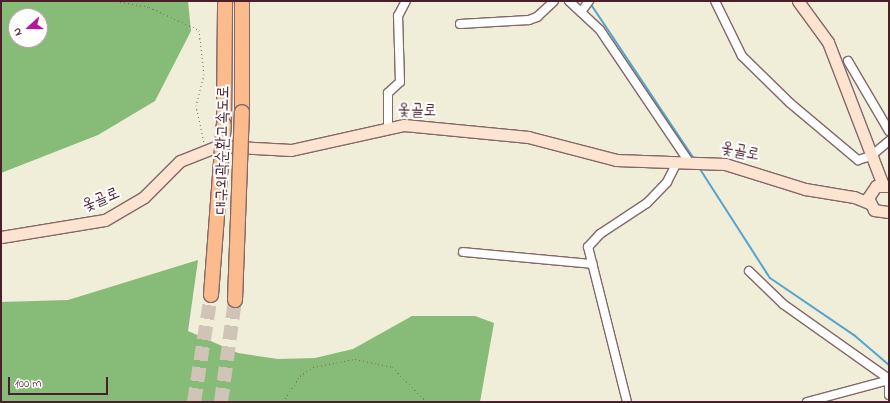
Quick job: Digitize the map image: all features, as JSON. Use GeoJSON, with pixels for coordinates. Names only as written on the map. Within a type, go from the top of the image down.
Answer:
{"type":"FeatureCollection","features":[{"type":"Feature","properties":{"kind":"highway"},"geometry":{"type":"LineString","coordinates":[[222,1],[223,24]]}},
{"type":"Feature","properties":{"kind":"highway","name":"대구외곽순환고속도로"},"geometry":{"type":"LineString","coordinates":[[210,295],[224,124],[223,24],[225,1]]}},
{"type":"Feature","properties":{"kind":"highway","name":"대구외곽순환고속도로"},"geometry":{"type":"LineString","coordinates":[[235,300],[242,112],[242,1]]}},
{"type":"Feature","properties":{"kind":"street"},"geometry":{"type":"LineString","coordinates":[[388,127],[388,93],[400,82],[398,16],[406,1]]}},
{"type":"Feature","properties":{"kind":"street"},"geometry":{"type":"LineString","coordinates":[[460,24],[529,20],[537,17],[554,1]]}},
{"type":"Feature","properties":{"kind":"street"},"geometry":{"type":"LineString","coordinates":[[570,1],[600,30],[689,162]]}},
{"type":"Feature","properties":{"kind":"street"},"geometry":{"type":"LineString","coordinates":[[581,12],[589,1]]}},
{"type":"Feature","properties":{"kind":"street"},"geometry":{"type":"LineString","coordinates":[[715,1],[742,56],[790,103],[858,160],[873,161]]}},
{"type":"Feature","properties":{"kind":"street"},"geometry":{"type":"LineString","coordinates":[[798,1],[828,42],[873,161],[878,212],[889,212]]}},
{"type":"Feature","properties":{"kind":"street"},"geometry":{"type":"LineString","coordinates":[[848,61],[889,132]]}},
{"type":"Feature","properties":{"kind":"street","name":"옻골로"},"geometry":{"type":"LineString","coordinates":[[1,237],[105,220],[144,197],[180,161],[205,150],[229,145],[259,150],[291,150],[388,127],[420,125],[485,131],[528,137],[616,160],[707,163],[748,169],[822,193],[854,197],[877,191]]}},
{"type":"Feature","properties":{"kind":"street"},"geometry":{"type":"LineString","coordinates":[[873,161],[889,141]]}},
{"type":"Feature","properties":{"kind":"street"},"geometry":{"type":"LineString","coordinates":[[627,402],[588,247],[600,234],[647,203],[667,182],[677,162]]}},
{"type":"Feature","properties":{"kind":"street"},"geometry":{"type":"LineString","coordinates":[[463,252],[592,264]]}},
{"type":"Feature","properties":{"kind":"street"},"geometry":{"type":"LineString","coordinates":[[749,271],[783,304],[889,380]]}},
{"type":"Feature","properties":{"kind":"street"},"geometry":{"type":"LineString","coordinates":[[807,402],[889,380]]}},
{"type":"Feature","properties":{"kind":"street"},"geometry":{"type":"LineString","coordinates":[[889,383],[889,395]]}},
{"type":"Feature","properties":{"kind":"path"},"geometry":{"type":"LineString","coordinates":[[116,1],[149,7],[199,30],[204,74],[196,106],[205,150]]}},
{"type":"Feature","properties":{"kind":"path"},"geometry":{"type":"LineString","coordinates":[[283,402],[300,376],[313,367],[354,359],[392,368],[427,402]]}},
{"type":"Feature","properties":{"kind":"green space"},"geometry":{"type":"Polygon","coordinates":[[[1,1],[188,1],[191,31],[155,101],[98,135],[1,173],[1,1]]]}},
{"type":"Feature","properties":{"kind":"green space"},"geometry":{"type":"Polygon","coordinates":[[[198,260],[188,331],[238,353],[278,359],[315,358],[353,349],[412,316],[475,316],[494,323],[480,402],[1,402],[1,302],[68,300],[198,260]]]}},
{"type":"Feature","properties":{"kind":"waterway"},"geometry":{"type":"LineString","coordinates":[[590,3],[694,159]]}},
{"type":"Feature","properties":{"kind":"waterway"},"geometry":{"type":"LineString","coordinates":[[698,166],[770,278],[854,335],[889,365]]}},
{"type":"Feature","properties":{"kind":"tunnel"},"geometry":{"type":"LineString","coordinates":[[194,402],[211,295]]}},
{"type":"Feature","properties":{"kind":"tunnel"},"geometry":{"type":"LineString","coordinates":[[221,402],[235,300]]}}]}
